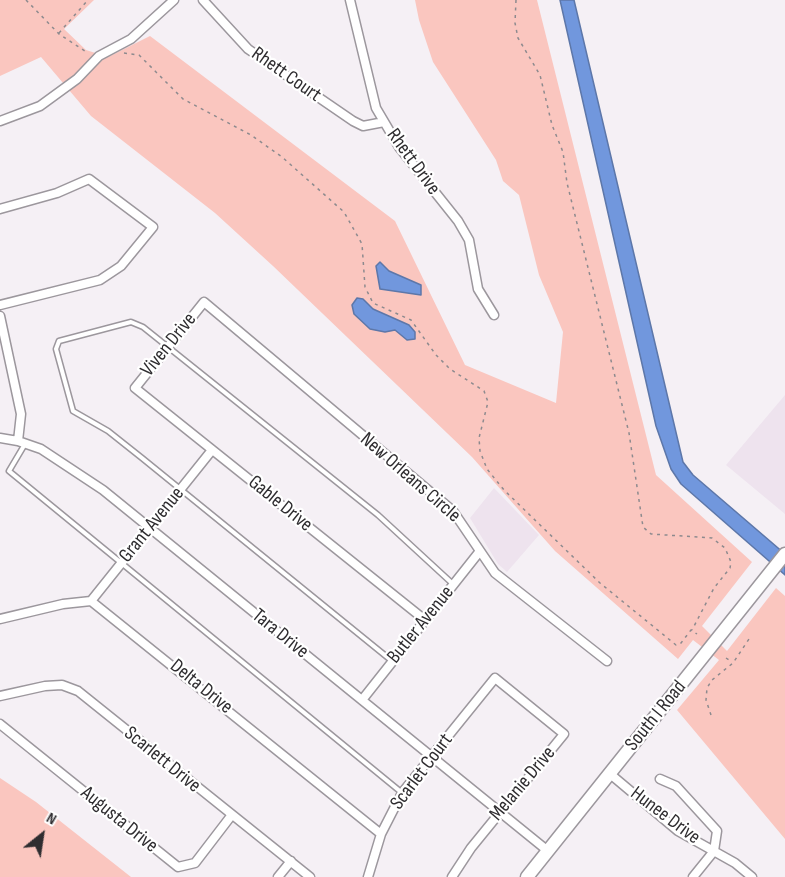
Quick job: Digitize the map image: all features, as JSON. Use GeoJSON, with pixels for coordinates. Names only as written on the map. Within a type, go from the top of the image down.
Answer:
{"type":"FeatureCollection","features":[{"type":"Feature","properties":{"kind":"main road","name":"South I Road"},"geometry":{"type":"LineString","coordinates":[[527,877],[785,555]]}},
{"type":"Feature","properties":{"kind":"street"},"geometry":{"type":"LineString","coordinates":[[0,121],[40,106],[77,79],[99,57],[131,39],[174,0]]}},
{"type":"Feature","properties":{"kind":"street","name":"Rhett Court"},"geometry":{"type":"LineString","coordinates":[[203,0],[248,49],[352,121],[363,126],[384,122]]}},
{"type":"Feature","properties":{"kind":"street","name":"Rhett Drive"},"geometry":{"type":"LineString","coordinates":[[350,0],[376,108],[419,174],[458,221],[469,240],[478,289],[494,315]]}},
{"type":"Feature","properties":{"kind":"street"},"geometry":{"type":"LineString","coordinates":[[0,208],[57,193],[89,179],[153,227],[121,266],[100,280],[0,305]]}},
{"type":"Feature","properties":{"kind":"street","name":"Viven Drive"},"geometry":{"type":"LineString","coordinates":[[135,387],[204,302]]}},
{"type":"Feature","properties":{"kind":"street","name":"New Orleans Circle"},"geometry":{"type":"LineString","coordinates":[[204,302],[453,512],[495,573],[607,661]]}},
{"type":"Feature","properties":{"kind":"street"},"geometry":{"type":"LineString","coordinates":[[0,316],[21,414],[22,442]]}},
{"type":"Feature","properties":{"kind":"street","name":"Gable Drive"},"geometry":{"type":"LineString","coordinates":[[135,387],[425,621]]}},
{"type":"Feature","properties":{"kind":"street","name":"Tara Drive"},"geometry":{"type":"LineString","coordinates":[[0,438],[22,442],[41,449],[74,470],[548,851]]}},
{"type":"Feature","properties":{"kind":"street","name":"Grant Avenue"},"geometry":{"type":"LineString","coordinates":[[91,601],[212,450]]}},
{"type":"Feature","properties":{"kind":"street","name":"Butler Avenue"},"geometry":{"type":"LineString","coordinates":[[362,700],[480,551]]}},
{"type":"Feature","properties":{"kind":"street"},"geometry":{"type":"LineString","coordinates":[[0,619],[63,604],[91,601]]}},
{"type":"Feature","properties":{"kind":"street","name":"Delta Drive"},"geometry":{"type":"LineString","coordinates":[[91,601],[381,834]]}},
{"type":"Feature","properties":{"kind":"street","name":"Scarlet Court"},"geometry":{"type":"LineString","coordinates":[[368,877],[381,834],[402,793],[495,678]]}},
{"type":"Feature","properties":{"kind":"street","name":"Melanie Drive"},"geometry":{"type":"LineString","coordinates":[[452,877],[499,812],[564,734],[495,678]]}},
{"type":"Feature","properties":{"kind":"street","name":"Scarlett Drive"},"geometry":{"type":"LineString","coordinates":[[0,696],[45,686],[62,685],[78,691],[231,816],[310,877]]}},
{"type":"Feature","properties":{"kind":"street","name":"Augusta Drive"},"geometry":{"type":"LineString","coordinates":[[0,724],[178,867],[186,868],[195,863],[231,816]]}},
{"type":"Feature","properties":{"kind":"street","name":"Hunee Drive"},"geometry":{"type":"LineString","coordinates":[[609,773],[678,831],[735,863],[752,877]]}},
{"type":"Feature","properties":{"kind":"street"},"geometry":{"type":"LineString","coordinates":[[660,779],[676,786],[717,831],[714,851],[693,877]]}},
{"type":"Feature","properties":{"kind":"street"},"geometry":{"type":"LineString","coordinates":[[278,877],[291,861]]}},
{"type":"Feature","properties":{"kind":"lane"},"geometry":{"type":"LineString","coordinates":[[392,661],[108,432],[73,411],[56,349],[59,341],[131,322],[143,327],[378,515],[454,585]]}},
{"type":"Feature","properties":{"kind":"lane"},"geometry":{"type":"LineString","coordinates":[[22,442],[9,471],[402,793]]}},
{"type":"Feature","properties":{"kind":"path"},"geometry":{"type":"LineString","coordinates":[[26,0],[59,34],[92,55]]}},
{"type":"Feature","properties":{"kind":"path"},"geometry":{"type":"LineString","coordinates":[[59,34],[88,0]]}},
{"type":"Feature","properties":{"kind":"path"},"geometry":{"type":"LineString","coordinates":[[123,53],[139,55],[183,99],[251,135],[282,157],[344,212],[362,244],[365,287],[373,303],[411,320],[436,355],[450,369],[484,391],[488,402],[479,438],[480,451],[487,469],[504,490],[600,584],[676,645],[681,644],[714,588],[730,568],[731,562],[725,548],[712,538],[651,534],[643,527],[629,434],[567,183],[563,152],[552,124],[540,75],[518,38],[515,23],[516,0]]}},
{"type":"Feature","properties":{"kind":"path"},"geometry":{"type":"LineString","coordinates":[[691,630],[697,634]]}},
{"type":"Feature","properties":{"kind":"path"},"geometry":{"type":"LineString","coordinates":[[711,715],[705,700],[707,688],[712,680],[733,663],[751,636]]}},
{"type":"Feature","properties":{"kind":"path"},"geometry":{"type":"LineString","coordinates":[[726,658],[733,663]]}},
{"type":"Feature","properties":{"kind":"shaded area"},"geometry":{"type":"Polygon","coordinates":[[[0,0],[94,0],[64,29],[86,50],[108,57],[150,36],[395,221],[465,365],[556,403],[563,332],[539,275],[519,195],[503,181],[496,160],[433,62],[415,0],[537,0],[656,475],[752,562],[702,626],[727,651],[776,588],[785,596],[785,839],[677,710],[719,660],[693,640],[678,659],[555,551],[472,457],[215,213],[91,116],[41,57],[0,76],[0,0]]]}},
{"type":"Feature","properties":{"kind":"shaded area"},"geometry":{"type":"Polygon","coordinates":[[[785,395],[785,514],[726,465],[785,395]]]}},
{"type":"Feature","properties":{"kind":"shaded area"},"geometry":{"type":"Polygon","coordinates":[[[494,488],[539,535],[507,572],[498,564],[470,518],[494,488]]]}},
{"type":"Feature","properties":{"kind":"shaded area"},"geometry":{"type":"Polygon","coordinates":[[[0,778],[36,802],[131,877],[0,877],[0,778]]]}},
{"type":"Feature","properties":{"kind":"water"},"geometry":{"type":"Polygon","coordinates":[[[560,0],[574,0],[683,462],[693,475],[785,554],[785,575],[681,484],[671,469],[656,426],[560,0]]]}},
{"type":"Feature","properties":{"kind":"water"},"geometry":{"type":"Polygon","coordinates":[[[380,262],[389,271],[421,285],[421,295],[380,289],[376,266],[380,262]]]}},
{"type":"Feature","properties":{"kind":"water"},"geometry":{"type":"Polygon","coordinates":[[[357,298],[363,299],[373,309],[409,325],[415,332],[415,339],[407,340],[395,330],[385,332],[370,329],[354,314],[352,305],[357,298]]]}}]}
